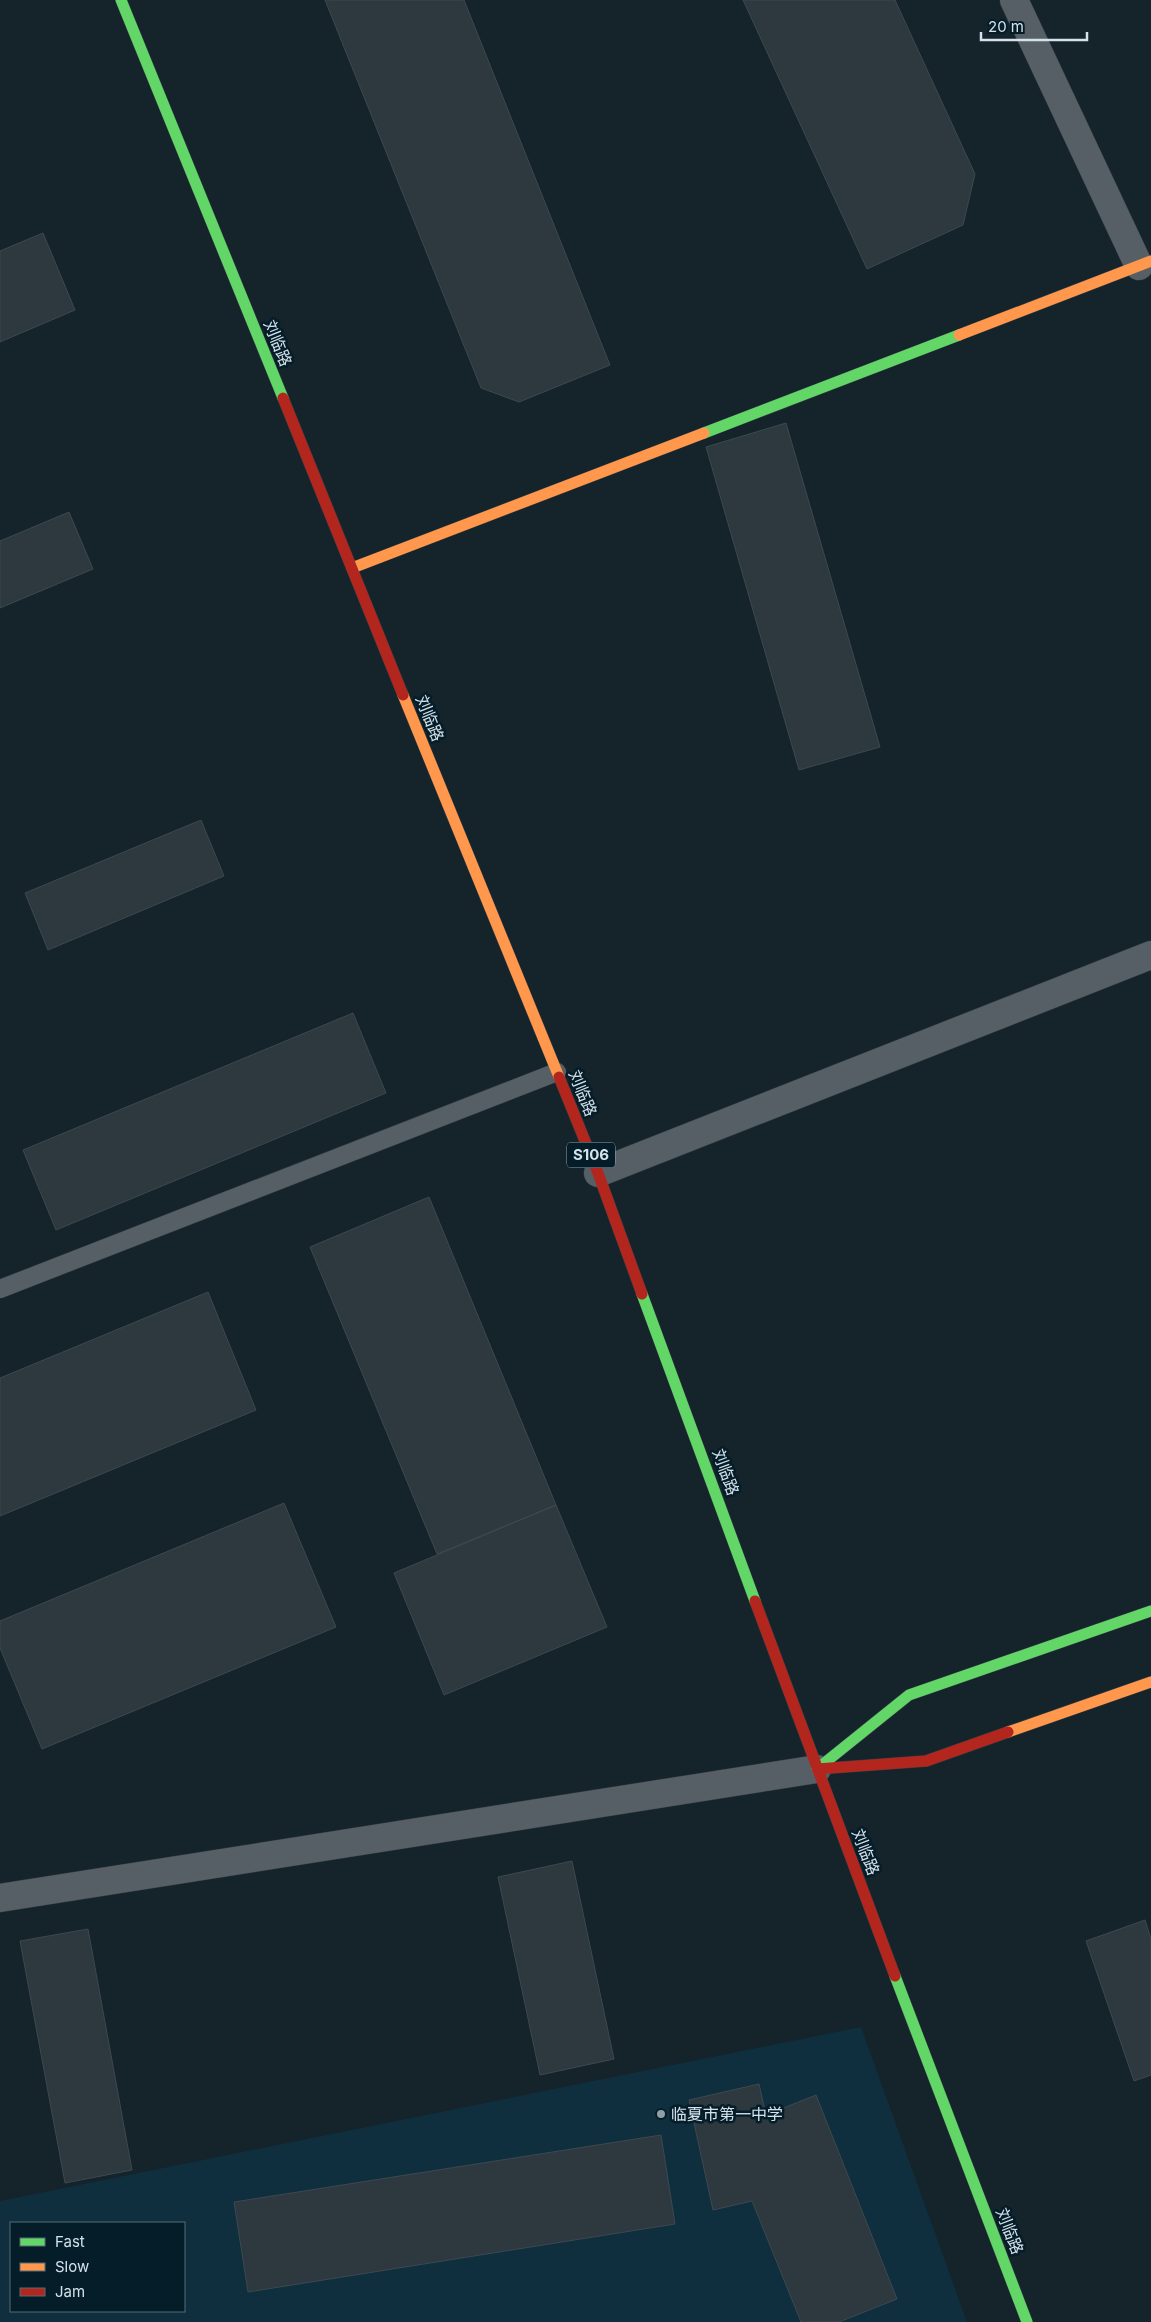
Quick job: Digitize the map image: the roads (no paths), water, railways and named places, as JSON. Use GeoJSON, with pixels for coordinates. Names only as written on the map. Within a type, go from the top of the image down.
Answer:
{"type":"FeatureCollection","features":[{"type":"Feature","properties":{"kind":"main road","name":"刘临路"},"geometry":{"type":"LineString","coordinates":[[121,0],[598,1173],[818,1769],[1028,2322]]}},
{"type":"Feature","properties":{"kind":"main road"},"geometry":{"type":"LineString","coordinates":[[352,568],[1145,263]]}},
{"type":"Feature","properties":{"kind":"main road"},"geometry":{"type":"LineString","coordinates":[[818,1769],[909,1695],[1151,1611]]}},
{"type":"Feature","properties":{"kind":"main road"},"geometry":{"type":"LineString","coordinates":[[818,1769],[926,1761],[1151,1682]]}},
{"type":"Feature","properties":{"kind":"street"},"geometry":{"type":"LineString","coordinates":[[1014,0],[1145,263]]}},
{"type":"Feature","properties":{"kind":"street"},"geometry":{"type":"LineString","coordinates":[[598,1173],[1151,955]]}},
{"type":"Feature","properties":{"kind":"street"},"geometry":{"type":"LineString","coordinates":[[0,1898],[818,1769]]}},
{"type":"Feature","properties":{"kind":"lane"},"geometry":{"type":"LineString","coordinates":[[0,1289],[557,1072]]}},
{"type":"Feature","properties":{"kind":"place","name":"临夏市第一中学"},"geometry":{"type":"Point","coordinates":[661,2114]}}]}
